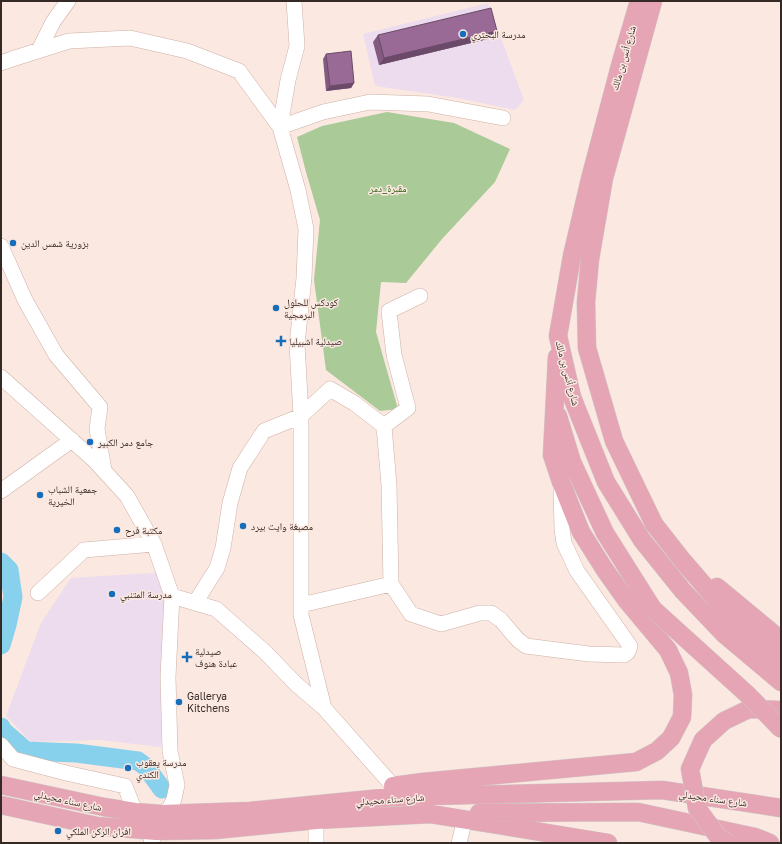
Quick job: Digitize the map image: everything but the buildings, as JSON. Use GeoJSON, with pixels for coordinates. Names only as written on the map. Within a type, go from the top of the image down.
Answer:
{"type":"FeatureCollection","features":[{"type":"Feature","properties":{"kind":"main road","name":"شارع أنس بن مالك"},"geometry":{"type":"LineString","coordinates":[[639,1],[592,172],[581,258],[586,302],[587,348],[614,441],[654,524],[683,561],[734,620],[781,662]]}},
{"type":"Feature","properties":{"kind":"main road","name":"شارع أنس بن مالك"},"geometry":{"type":"LineString","coordinates":[[654,1],[558,336],[572,397],[606,482],[642,540],[683,591],[724,634],[781,682]]}},
{"type":"Feature","properties":{"kind":"main road"},"geometry":{"type":"LineString","coordinates":[[393,792],[431,781],[636,762],[657,751],[671,738],[682,717],[683,695],[679,673],[668,650],[627,600],[605,570],[581,532],[552,455],[558,336]]}},
{"type":"Feature","properties":{"kind":"main road"},"geometry":{"type":"LineString","coordinates":[[554,403],[572,462],[605,532],[653,609],[748,695],[781,729]]}},
{"type":"Feature","properties":{"kind":"main road"},"geometry":{"type":"LineString","coordinates":[[683,561],[741,606],[781,640]]}},
{"type":"Feature","properties":{"kind":"main road"},"geometry":{"type":"LineString","coordinates":[[728,843],[719,838],[697,808],[690,769],[703,740],[724,721],[749,709],[781,710]]}},
{"type":"Feature","properties":{"kind":"main road","name":"شارع سناء محيدلي"},"geometry":{"type":"LineString","coordinates":[[1,785],[104,807],[136,812],[156,829],[250,811],[393,792],[662,790],[781,808]]}},
{"type":"Feature","properties":{"kind":"main road"},"geometry":{"type":"LineString","coordinates":[[1,805],[97,826],[156,829],[216,830],[316,820],[431,814],[608,843]]}},
{"type":"Feature","properties":{"kind":"main road","name":"شارع سناء محيدلي"},"geometry":{"type":"LineString","coordinates":[[431,814],[638,812],[755,837],[770,843]]}},
{"type":"Feature","properties":{"kind":"street"},"geometry":{"type":"LineString","coordinates":[[39,50],[54,22],[68,1]]}},
{"type":"Feature","properties":{"kind":"street"},"geometry":{"type":"LineString","coordinates":[[280,127],[288,80],[297,46],[294,1]]}},
{"type":"Feature","properties":{"kind":"street"},"geometry":{"type":"LineString","coordinates":[[1,63],[69,41],[130,38],[187,50],[239,71],[280,127],[298,190],[306,229],[304,278],[297,344],[301,416],[301,615],[324,708]]}},
{"type":"Feature","properties":{"kind":"street"},"geometry":{"type":"LineString","coordinates":[[280,127],[323,112],[370,102],[428,104],[503,118]]}},
{"type":"Feature","properties":{"kind":"street"},"geometry":{"type":"LineString","coordinates":[[1,246],[25,300],[56,355],[100,407],[97,429],[104,470]]}},
{"type":"Feature","properties":{"kind":"street"},"geometry":{"type":"LineString","coordinates":[[384,426],[408,408],[394,355],[390,311],[420,296]]}},
{"type":"Feature","properties":{"kind":"street"},"geometry":{"type":"LineString","coordinates":[[1,377],[95,461],[127,496],[154,544],[172,596],[168,677],[170,751],[177,786],[170,810],[156,829]]}},
{"type":"Feature","properties":{"kind":"street"},"geometry":{"type":"LineString","coordinates":[[195,603],[216,568],[223,548],[230,503],[240,468],[264,430],[301,416],[330,389],[354,403],[384,426],[389,485],[391,584],[411,614],[441,624],[480,613],[491,613],[501,620],[518,640],[526,646],[589,654],[627,654],[630,646],[577,570],[564,543],[562,529],[561,482]]}},
{"type":"Feature","properties":{"kind":"street"},"geometry":{"type":"LineString","coordinates":[[1,491],[72,440]]}},
{"type":"Feature","properties":{"kind":"street"},"geometry":{"type":"LineString","coordinates":[[38,593],[84,550],[154,544]]}},
{"type":"Feature","properties":{"kind":"street"},"geometry":{"type":"LineString","coordinates":[[301,605],[391,584]]}},
{"type":"Feature","properties":{"kind":"street"},"geometry":{"type":"LineString","coordinates":[[172,596],[216,609],[265,652],[296,684],[324,708],[393,792],[393,816]]}},
{"type":"Feature","properties":{"kind":"street"},"geometry":{"type":"LineString","coordinates":[[1,744],[13,759],[125,786],[136,812]]}},
{"type":"Feature","properties":{"kind":"street"},"geometry":{"type":"LineString","coordinates":[[316,820],[316,843]]}},
{"type":"Feature","properties":{"kind":"street"},"geometry":{"type":"LineString","coordinates":[[460,843],[465,820]]}},
{"type":"Feature","properties":{"kind":"shaded area"},"geometry":{"type":"Polygon","coordinates":[[[488,3],[524,100],[515,110],[458,98],[375,86],[363,34],[488,3]]]}},
{"type":"Feature","properties":{"kind":"shaded area"},"geometry":{"type":"Polygon","coordinates":[[[168,572],[161,747],[99,740],[31,742],[6,716],[41,623],[71,578],[168,572]]]}},
{"type":"Feature","properties":{"kind":"green space","name":"مقبرة_دمر"},"geometry":{"type":"Polygon","coordinates":[[[387,112],[454,123],[510,149],[495,182],[442,239],[406,283],[381,282],[376,332],[398,409],[380,411],[326,370],[314,280],[320,220],[297,137],[322,126],[387,112]]]}},
{"type":"Feature","properties":{"kind":"waterway"},"geometry":{"type":"LineString","coordinates":[[1,562],[9,570],[13,597],[1,645]]}},
{"type":"Feature","properties":{"kind":"waterway"},"geometry":{"type":"LineString","coordinates":[[1,727],[3,731],[26,751],[76,753],[138,761],[146,767],[162,789]]}},
{"type":"Feature","properties":{"kind":"place","name":"مدرسة البحتري"},"geometry":{"type":"Point","coordinates":[463,34]}},
{"type":"Feature","properties":{"kind":"place","name":"بزورية شمس الدين"},"geometry":{"type":"Point","coordinates":[13,243]}},
{"type":"Feature","properties":{"kind":"place","name":"كودكس للحلول البرمجية"},"geometry":{"type":"Point","coordinates":[276,308]}},
{"type":"Feature","properties":{"kind":"place","name":"صيدلية اشبيليا"},"geometry":{"type":"Point","coordinates":[281,341]}},
{"type":"Feature","properties":{"kind":"place","name":"جامع دمر الكبير"},"geometry":{"type":"Point","coordinates":[90,442]}},
{"type":"Feature","properties":{"kind":"place","name":"جمعية الشباب الخيرية"},"geometry":{"type":"Point","coordinates":[40,495]}},
{"type":"Feature","properties":{"kind":"place","name":"مصبغة وايت بيرد"},"geometry":{"type":"Point","coordinates":[243,526]}},
{"type":"Feature","properties":{"kind":"place","name":"مكتبة فرح"},"geometry":{"type":"Point","coordinates":[117,530]}},
{"type":"Feature","properties":{"kind":"place","name":"مدرسة المتنبي"},"geometry":{"type":"Point","coordinates":[112,594]}},
{"type":"Feature","properties":{"kind":"place","name":"صيدلية عبادة هنوف"},"geometry":{"type":"Point","coordinates":[187,657]}},
{"type":"Feature","properties":{"kind":"place","name":"Gallerya Kitchens"},"geometry":{"type":"Point","coordinates":[179,702]}},
{"type":"Feature","properties":{"kind":"place","name":"مدرسة يعقوب الكندي"},"geometry":{"type":"Point","coordinates":[128,768]}},
{"type":"Feature","properties":{"kind":"place","name":"افران الركن الملكي"},"geometry":{"type":"Point","coordinates":[58,831]}}]}
